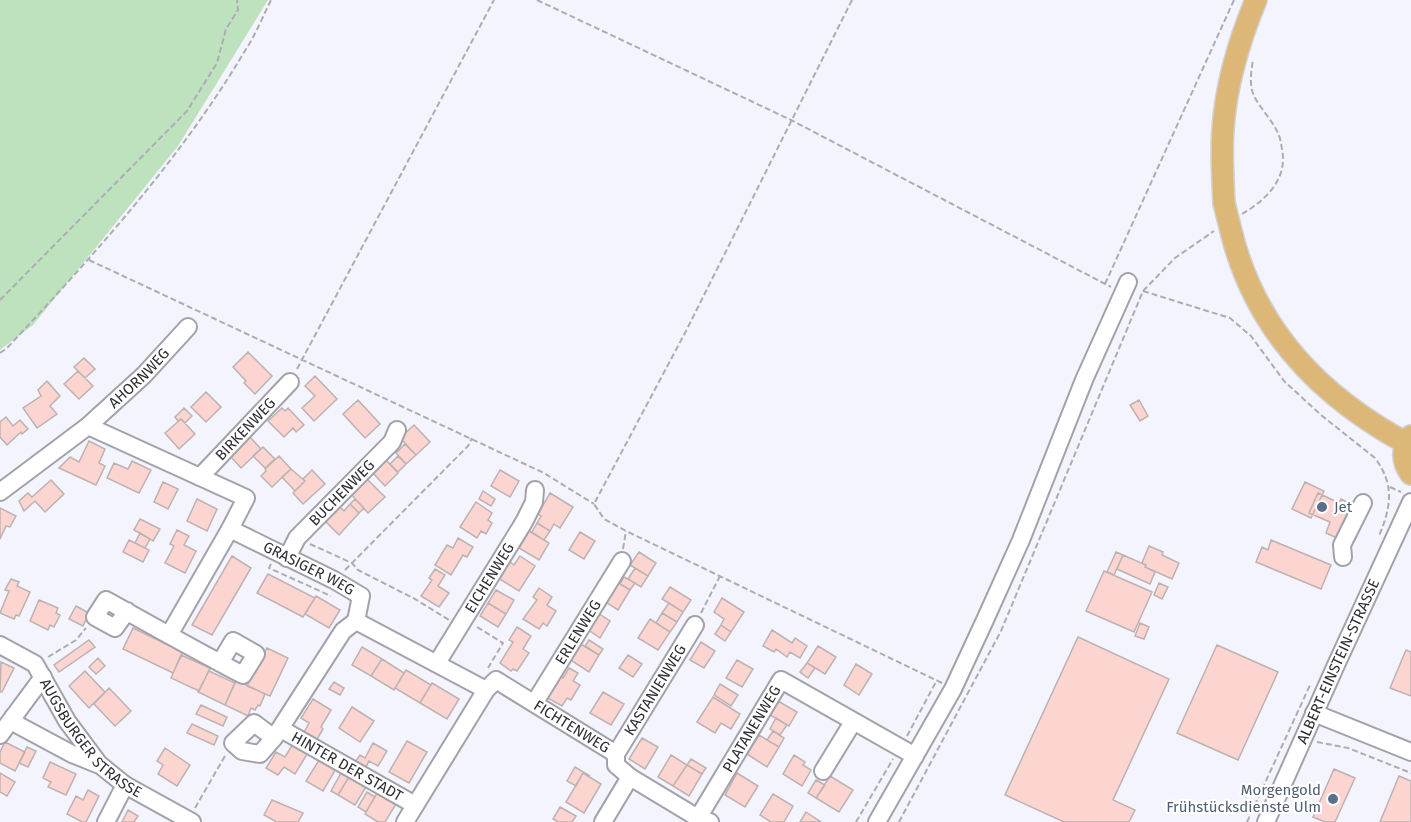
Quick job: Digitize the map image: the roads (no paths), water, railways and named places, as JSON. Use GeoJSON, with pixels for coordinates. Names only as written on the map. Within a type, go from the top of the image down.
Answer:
{"type":"FeatureCollection","features":[{"type":"Feature","properties":{"kind":"main road"},"geometry":{"type":"LineString","coordinates":[[1256,0],[1239,49],[1225,107],[1223,142],[1228,221],[1238,256],[1250,286],[1266,316],[1289,351],[1309,374],[1335,397],[1374,426],[1408,440],[1404,459],[1411,474]]}},
{"type":"Feature","properties":{"kind":"street"},"geometry":{"type":"LineString","coordinates":[[877,822],[953,688],[1131,289]]}},
{"type":"Feature","properties":{"kind":"street","name":"AHORNWEG"},"geometry":{"type":"LineString","coordinates":[[0,492],[88,426],[144,375],[188,327]]}},
{"type":"Feature","properties":{"kind":"street","name":"BIRKENWEG"},"geometry":{"type":"LineString","coordinates":[[200,477],[290,382]]}},
{"type":"Feature","properties":{"kind":"street"},"geometry":{"type":"LineString","coordinates":[[88,426],[246,498],[169,635]]}},
{"type":"Feature","properties":{"kind":"street","name":"BUCHENWEG"},"geometry":{"type":"LineString","coordinates":[[287,558],[297,538],[392,441],[397,430]]}},
{"type":"Feature","properties":{"kind":"street","name":"EICHENWEG"},"geometry":{"type":"LineString","coordinates":[[437,663],[529,512],[534,502],[535,490]]}},
{"type":"Feature","properties":{"kind":"street","name":"ALBERT-EINSTEIN-STRASSE"},"geometry":{"type":"LineString","coordinates":[[1266,822],[1308,715],[1411,502]]}},
{"type":"Feature","properties":{"kind":"street"},"geometry":{"type":"LineString","coordinates":[[1343,557],[1342,545],[1363,503]]}},
{"type":"Feature","properties":{"kind":"street","name":"GRASIGER WEG"},"geometry":{"type":"LineString","coordinates":[[230,529],[334,580],[361,596],[356,621],[486,690]]}},
{"type":"Feature","properties":{"kind":"street","name":"ERLENWEG"},"geometry":{"type":"LineString","coordinates":[[535,702],[622,561]]}},
{"type":"Feature","properties":{"kind":"street"},"geometry":{"type":"LineString","coordinates":[[95,617],[105,600],[220,663]]}},
{"type":"Feature","properties":{"kind":"street"},"geometry":{"type":"LineString","coordinates":[[277,734],[343,631],[356,621]]}},
{"type":"Feature","properties":{"kind":"street","name":"KASTANIENWEG"},"geometry":{"type":"LineString","coordinates":[[616,754],[695,625]]}},
{"type":"Feature","properties":{"kind":"street","name":"AUGSBURGER STRASSE"},"geometry":{"type":"LineString","coordinates":[[0,645],[39,671],[67,721],[99,764],[125,785],[190,821]]}},
{"type":"Feature","properties":{"kind":"street"},"geometry":{"type":"LineString","coordinates":[[0,735],[39,671]]}},
{"type":"Feature","properties":{"kind":"street","name":"FICHTENWEG"},"geometry":{"type":"LineString","coordinates":[[486,690],[496,680],[535,702],[616,754],[616,765],[630,777],[704,820]]}},
{"type":"Feature","properties":{"kind":"street","name":"PLATANENWEG"},"geometry":{"type":"LineString","coordinates":[[704,820],[781,680],[915,756]]}},
{"type":"Feature","properties":{"kind":"street","name":"HINTER DER STADT"},"geometry":{"type":"LineString","coordinates":[[405,822],[486,690]]}},
{"type":"Feature","properties":{"kind":"street"},"geometry":{"type":"LineString","coordinates":[[1308,715],[1411,752]]}},
{"type":"Feature","properties":{"kind":"street"},"geometry":{"type":"LineString","coordinates":[[13,717],[18,725],[72,754],[99,764]]}},
{"type":"Feature","properties":{"kind":"street"},"geometry":{"type":"LineString","coordinates":[[824,771],[853,722]]}},
{"type":"Feature","properties":{"kind":"street","name":"HINTER DER STADT"},"geometry":{"type":"LineString","coordinates":[[277,734],[260,754],[242,751],[233,743],[254,723],[277,734],[415,805]]}},
{"type":"Feature","properties":{"kind":"street"},"geometry":{"type":"LineString","coordinates":[[603,822],[630,777]]}},
{"type":"Feature","properties":{"kind":"street"},"geometry":{"type":"LineString","coordinates":[[106,822],[125,785]]}},
{"type":"Feature","properties":{"kind":"place","name":"Jet"},"geometry":{"type":"Point","coordinates":[1322,507]}},
{"type":"Feature","properties":{"kind":"place","name":"Morgengold Frühstücksdienste Ulm"},"geometry":{"type":"Point","coordinates":[1333,799]}}]}
